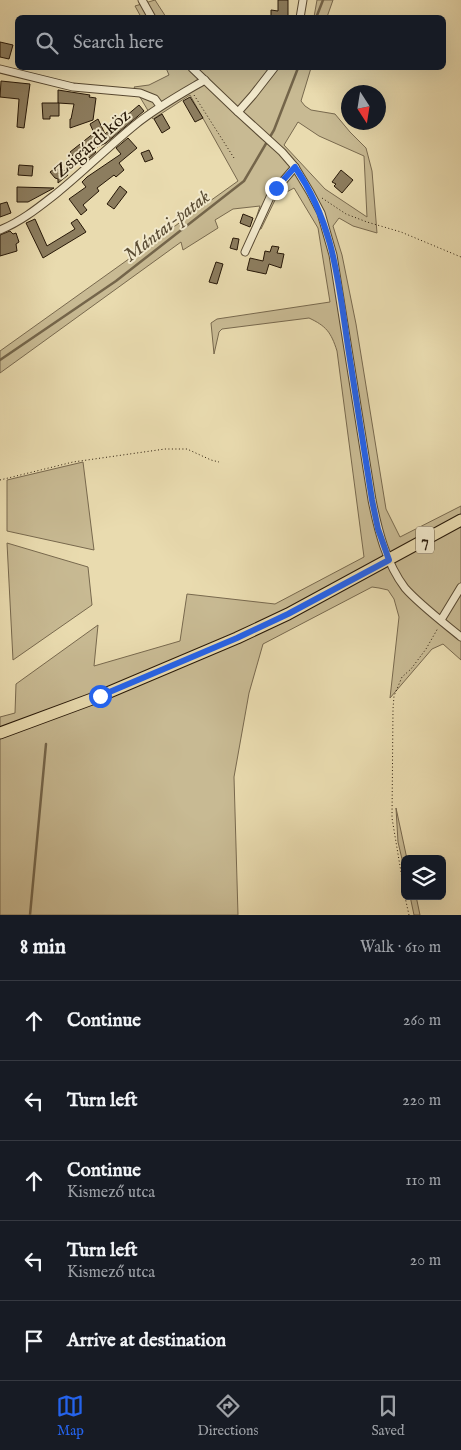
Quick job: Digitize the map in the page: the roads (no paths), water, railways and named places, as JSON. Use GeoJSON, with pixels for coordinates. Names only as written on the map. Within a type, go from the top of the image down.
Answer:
{"type":"FeatureCollection","features":[{"type":"Feature","properties":{"kind":"main road","name":"7"},"geometry":{"type":"LineString","coordinates":[[0,733],[100,696],[237,638],[288,614],[461,520]]}},
{"type":"Feature","properties":{"kind":"street"},"geometry":{"type":"LineString","coordinates":[[142,0],[150,15]]}},
{"type":"Feature","properties":{"kind":"street"},"geometry":{"type":"LineString","coordinates":[[300,15],[303,0]]}},
{"type":"Feature","properties":{"kind":"street"},"geometry":{"type":"LineString","coordinates":[[0,69],[73,87],[140,93],[155,99],[160,106]]}},
{"type":"Feature","properties":{"kind":"street"},"geometry":{"type":"LineString","coordinates":[[194,70],[265,136],[295,167],[321,214],[330,239],[378,529],[389,560],[405,587],[461,637]]}},
{"type":"Feature","properties":{"kind":"street"},"geometry":{"type":"LineString","coordinates":[[238,112],[272,70]]}},
{"type":"Feature","properties":{"kind":"street","name":"Zsigárdi köz"},"geometry":{"type":"LineString","coordinates":[[0,230],[15,223],[41,206],[160,106],[205,80]]}},
{"type":"Feature","properties":{"kind":"street"},"geometry":{"type":"LineString","coordinates":[[245,252],[271,196],[295,167]]}},
{"type":"Feature","properties":{"kind":"street"},"geometry":{"type":"LineString","coordinates":[[441,620],[461,587]]}},
{"type":"Feature","properties":{"kind":"waterway","name":"Mántai-patak"},"geometry":{"type":"LineString","coordinates":[[317,15],[323,0]]}},
{"type":"Feature","properties":{"kind":"waterway","name":"Mántai-patak"},"geometry":{"type":"LineString","coordinates":[[0,360],[116,281],[244,181],[274,130],[297,70]]}},
{"type":"Feature","properties":{"kind":"waterway"},"geometry":{"type":"LineString","coordinates":[[30,915],[46,744]]}}]}
